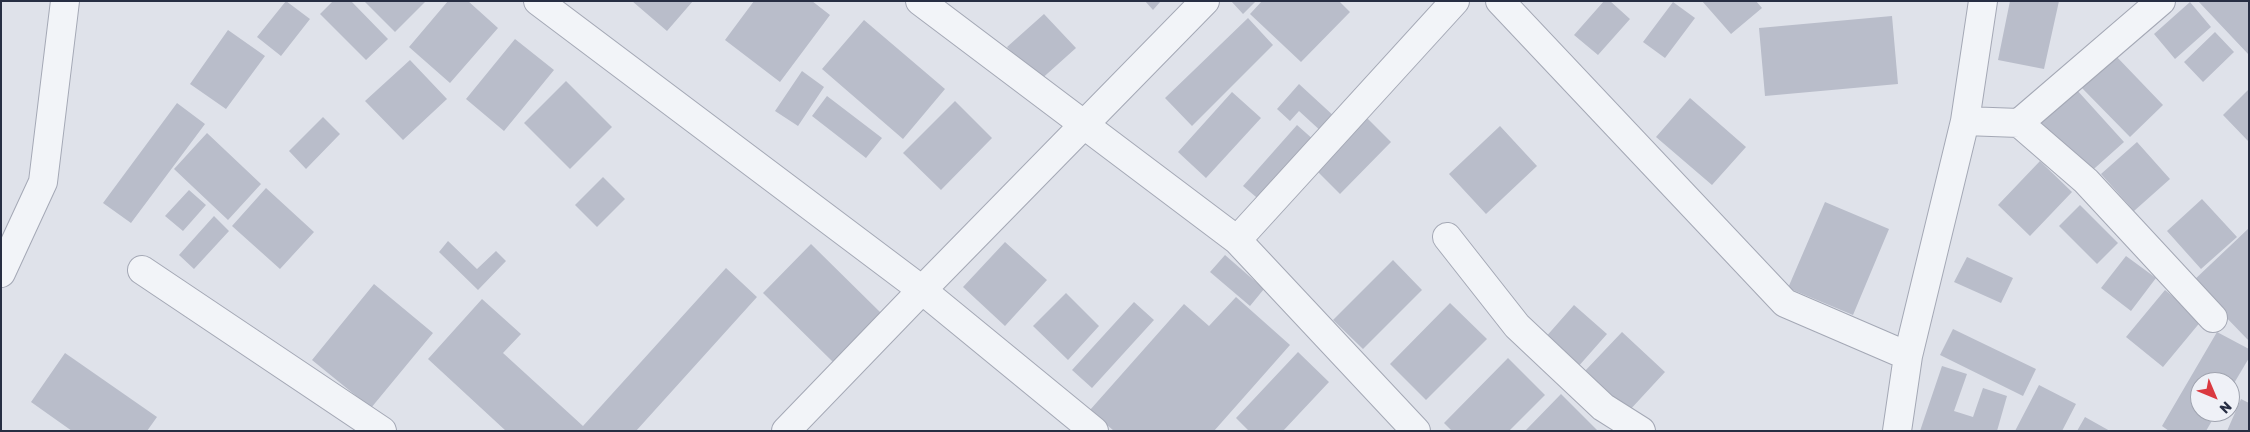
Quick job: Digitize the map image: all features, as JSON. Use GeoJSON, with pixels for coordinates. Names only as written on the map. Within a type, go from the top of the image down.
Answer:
{"type":"FeatureCollection","features":[{"type":"Feature","properties":{"kind":"street"},"geometry":{"type":"LineString","coordinates":[[1,273],[43,182],[65,1]]}},
{"type":"Feature","properties":{"kind":"street"},"geometry":{"type":"LineString","coordinates":[[538,1],[922,290],[1094,431]]}},
{"type":"Feature","properties":{"kind":"street"},"geometry":{"type":"LineString","coordinates":[[920,1],[1083,126],[1237,240],[1416,431]]}},
{"type":"Feature","properties":{"kind":"street"},"geometry":{"type":"LineString","coordinates":[[786,431],[1205,1]]}},
{"type":"Feature","properties":{"kind":"street"},"geometry":{"type":"LineString","coordinates":[[1237,240],[1455,1]]}},
{"type":"Feature","properties":{"kind":"street"},"geometry":{"type":"LineString","coordinates":[[1500,1],[1785,303],[1908,356]]}},
{"type":"Feature","properties":{"kind":"street"},"geometry":{"type":"LineString","coordinates":[[1897,431],[1908,356],[1965,121],[1983,1]]}},
{"type":"Feature","properties":{"kind":"street"},"geometry":{"type":"LineString","coordinates":[[2019,123],[2161,1]]}},
{"type":"Feature","properties":{"kind":"street"},"geometry":{"type":"LineString","coordinates":[[1965,121],[2019,123],[2086,181],[2213,318]]}},
{"type":"Feature","properties":{"kind":"street"},"geometry":{"type":"LineString","coordinates":[[1447,237],[1517,326],[1602,407],[1641,431]]}},
{"type":"Feature","properties":{"kind":"street"},"geometry":{"type":"LineString","coordinates":[[142,270],[382,431]]}},
{"type":"Feature","properties":{"kind":"building"},"geometry":{"type":"Polygon","coordinates":[[[286,1],[310,19],[281,56],[257,37],[286,1]]]}},
{"type":"Feature","properties":{"kind":"building"},"geometry":{"type":"Polygon","coordinates":[[[333,1],[351,1],[388,39],[366,60],[320,14],[333,1]]]}},
{"type":"Feature","properties":{"kind":"building"},"geometry":{"type":"Polygon","coordinates":[[[364,1],[426,1],[395,32],[364,1]]]}},
{"type":"Feature","properties":{"kind":"building"},"geometry":{"type":"Polygon","coordinates":[[[448,1],[468,1],[498,28],[450,83],[409,47],[448,1]]]}},
{"type":"Feature","properties":{"kind":"building"},"geometry":{"type":"Polygon","coordinates":[[[632,1],[693,1],[667,31],[632,1]]]}},
{"type":"Feature","properties":{"kind":"building"},"geometry":{"type":"Polygon","coordinates":[[[754,1],[812,1],[830,15],[780,82],[725,40],[754,1]]]}},
{"type":"Feature","properties":{"kind":"building"},"geometry":{"type":"Polygon","coordinates":[[[1145,1],[1161,1],[1153,10],[1145,1]]]}},
{"type":"Feature","properties":{"kind":"building"},"geometry":{"type":"Polygon","coordinates":[[[1231,1],[1256,1],[1243,14],[1231,1]]]}},
{"type":"Feature","properties":{"kind":"building"},"geometry":{"type":"Polygon","coordinates":[[[1262,1],[1339,1],[1350,12],[1301,62],[1250,14],[1262,1]]]}},
{"type":"Feature","properties":{"kind":"building"},"geometry":{"type":"Polygon","coordinates":[[[1604,1],[1610,1],[1630,19],[1598,55],[1574,35],[1604,1]]]}},
{"type":"Feature","properties":{"kind":"building"},"geometry":{"type":"Polygon","coordinates":[[[1702,1],[1756,1],[1762,8],[1731,34],[1702,1]]]}},
{"type":"Feature","properties":{"kind":"building"},"geometry":{"type":"Polygon","coordinates":[[[2010,1],[2059,1],[2044,69],[1998,60],[2010,1]]]}},
{"type":"Feature","properties":{"kind":"building"},"geometry":{"type":"Polygon","coordinates":[[[2198,1],[2249,1],[2249,55],[2198,1]]]}},
{"type":"Feature","properties":{"kind":"building"},"geometry":{"type":"Polygon","coordinates":[[[1673,2],[1695,18],[1665,58],[1643,42],[1673,2]]]}},
{"type":"Feature","properties":{"kind":"building"},"geometry":{"type":"Polygon","coordinates":[[[2190,2],[2211,27],[2175,59],[2154,34],[2190,2]]]}},
{"type":"Feature","properties":{"kind":"building"},"geometry":{"type":"Polygon","coordinates":[[[1044,14],[1076,48],[1038,82],[1007,47],[1044,14]]]}},
{"type":"Feature","properties":{"kind":"building"},"geometry":{"type":"Polygon","coordinates":[[[1892,16],[1898,84],[1765,96],[1759,28],[1892,16]]]}},
{"type":"Feature","properties":{"kind":"building"},"geometry":{"type":"Polygon","coordinates":[[[1248,18],[1273,45],[1192,126],[1165,98],[1248,18]]]}},
{"type":"Feature","properties":{"kind":"building"},"geometry":{"type":"Polygon","coordinates":[[[864,20],[945,89],[903,139],[822,69],[864,20]]]}},
{"type":"Feature","properties":{"kind":"building"},"geometry":{"type":"Polygon","coordinates":[[[228,30],[265,56],[226,109],[190,84],[228,30]]]}},
{"type":"Feature","properties":{"kind":"building"},"geometry":{"type":"Polygon","coordinates":[[[2215,32],[2234,52],[2203,82],[2184,62],[2215,32]]]}},
{"type":"Feature","properties":{"kind":"building"},"geometry":{"type":"Polygon","coordinates":[[[515,39],[554,70],[504,131],[466,99],[515,39]]]}},
{"type":"Feature","properties":{"kind":"building"},"geometry":{"type":"Polygon","coordinates":[[[2115,55],[2163,105],[2130,137],[2081,87],[2115,55]]]}},
{"type":"Feature","properties":{"kind":"building"},"geometry":{"type":"Polygon","coordinates":[[[410,60],[447,99],[403,140],[365,101],[410,60]]]}},
{"type":"Feature","properties":{"kind":"building"},"geometry":{"type":"Polygon","coordinates":[[[802,71],[824,87],[798,126],[775,111],[802,71]]]}},
{"type":"Feature","properties":{"kind":"building"},"geometry":{"type":"Polygon","coordinates":[[[566,81],[612,127],[570,169],[524,123],[566,81]]]}},
{"type":"Feature","properties":{"kind":"building"},"geometry":{"type":"Polygon","coordinates":[[[1299,84],[1336,118],[1323,133],[1299,111],[1290,121],[1277,109],[1299,84]]]}},
{"type":"Feature","properties":{"kind":"building"},"geometry":{"type":"Polygon","coordinates":[[[2076,89],[2124,142],[2086,176],[2038,123],[2076,89]]]}},
{"type":"Feature","properties":{"kind":"building"},"geometry":{"type":"Polygon","coordinates":[[[2249,89],[2249,142],[2223,115],[2249,89]]]}},
{"type":"Feature","properties":{"kind":"building"},"geometry":{"type":"Polygon","coordinates":[[[1232,92],[1261,118],[1206,178],[1178,152],[1232,92]]]}},
{"type":"Feature","properties":{"kind":"building"},"geometry":{"type":"Polygon","coordinates":[[[827,96],[882,138],[866,158],[812,116],[827,96]]]}},
{"type":"Feature","properties":{"kind":"building"},"geometry":{"type":"Polygon","coordinates":[[[1690,98],[1746,147],[1712,185],[1656,137],[1690,98]]]}},
{"type":"Feature","properties":{"kind":"building"},"geometry":{"type":"Polygon","coordinates":[[[955,101],[992,138],[941,190],[903,153],[955,101]]]}},
{"type":"Feature","properties":{"kind":"building"},"geometry":{"type":"Polygon","coordinates":[[[177,103],[205,124],[131,223],[103,203],[177,103]]]}},
{"type":"Feature","properties":{"kind":"building"},"geometry":{"type":"Polygon","coordinates":[[[1362,113],[1391,142],[1340,194],[1311,165],[1362,113]]]}},
{"type":"Feature","properties":{"kind":"building"},"geometry":{"type":"Polygon","coordinates":[[[323,117],[340,134],[306,169],[289,151],[323,117]]]}},
{"type":"Feature","properties":{"kind":"building"},"geometry":{"type":"Polygon","coordinates":[[[1297,125],[1315,141],[1262,202],[1243,186],[1297,125]]]}},
{"type":"Feature","properties":{"kind":"building"},"geometry":{"type":"Polygon","coordinates":[[[1500,126],[1537,166],[1486,214],[1449,174],[1500,126]]]}},
{"type":"Feature","properties":{"kind":"building"},"geometry":{"type":"Polygon","coordinates":[[[207,133],[261,184],[228,220],[174,169],[207,133]]]}},
{"type":"Feature","properties":{"kind":"building"},"geometry":{"type":"Polygon","coordinates":[[[2137,142],[2170,179],[2134,211],[2101,174],[2137,142]]]}},
{"type":"Feature","properties":{"kind":"building"},"geometry":{"type":"Polygon","coordinates":[[[2040,161],[2072,192],[2030,236],[1998,205],[2040,161]]]}},
{"type":"Feature","properties":{"kind":"building"},"geometry":{"type":"Polygon","coordinates":[[[603,177],[625,199],[597,227],[575,205],[603,177]]]}},
{"type":"Feature","properties":{"kind":"building"},"geometry":{"type":"Polygon","coordinates":[[[266,188],[314,232],[280,269],[232,226],[266,188]]]}},
{"type":"Feature","properties":{"kind":"building"},"geometry":{"type":"Polygon","coordinates":[[[189,190],[206,205],[183,231],[165,216],[189,190]]]}},
{"type":"Feature","properties":{"kind":"building"},"geometry":{"type":"Polygon","coordinates":[[[2202,199],[2237,237],[2201,269],[2167,231],[2202,199]]]}},
{"type":"Feature","properties":{"kind":"building"},"geometry":{"type":"Polygon","coordinates":[[[1825,202],[1889,229],[1853,315],[1788,288],[1825,202]]]}},
{"type":"Feature","properties":{"kind":"building"},"geometry":{"type":"Polygon","coordinates":[[[2080,205],[2118,243],[2097,264],[2059,226],[2080,205]]]}},
{"type":"Feature","properties":{"kind":"building"},"geometry":{"type":"Polygon","coordinates":[[[214,216],[229,231],[194,269],[179,255],[214,216]]]}},
{"type":"Feature","properties":{"kind":"building"},"geometry":{"type":"Polygon","coordinates":[[[2249,228],[2249,341],[2192,282],[2249,228]]]}},
{"type":"Feature","properties":{"kind":"building"},"geometry":{"type":"Polygon","coordinates":[[[448,241],[477,269],[496,251],[506,261],[478,290],[439,252],[448,241]]]}},
{"type":"Feature","properties":{"kind":"building"},"geometry":{"type":"Polygon","coordinates":[[[1005,242],[1047,280],[1005,326],[963,287],[1005,242]]]}},
{"type":"Feature","properties":{"kind":"building"},"geometry":{"type":"Polygon","coordinates":[[[811,244],[881,313],[833,362],[763,293],[811,244]]]}},
{"type":"Feature","properties":{"kind":"building"},"geometry":{"type":"Polygon","coordinates":[[[1225,255],[1264,289],[1250,306],[1210,272],[1225,255]]]}},
{"type":"Feature","properties":{"kind":"building"},"geometry":{"type":"Polygon","coordinates":[[[2126,256],[2156,278],[2131,311],[2101,288],[2126,256]]]}},
{"type":"Feature","properties":{"kind":"building"},"geometry":{"type":"Polygon","coordinates":[[[1967,257],[2013,278],[2001,303],[1954,282],[1967,257]]]}},
{"type":"Feature","properties":{"kind":"building"},"geometry":{"type":"Polygon","coordinates":[[[1393,260],[1422,290],[1363,349],[1333,320],[1393,260]]]}},
{"type":"Feature","properties":{"kind":"building"},"geometry":{"type":"Polygon","coordinates":[[[726,268],[757,297],[636,431],[506,431],[428,359],[482,299],[521,334],[503,353],[583,426],[726,268]]]}},
{"type":"Feature","properties":{"kind":"building"},"geometry":{"type":"Polygon","coordinates":[[[374,284],[433,333],[371,408],[312,360],[374,284]]]}},
{"type":"Feature","properties":{"kind":"building"},"geometry":{"type":"Polygon","coordinates":[[[2165,290],[2202,320],[2163,367],[2126,337],[2165,290]]]}},
{"type":"Feature","properties":{"kind":"building"},"geometry":{"type":"Polygon","coordinates":[[[1066,293],[1099,326],[1068,360],[1033,326],[1066,293]]]}},
{"type":"Feature","properties":{"kind":"building"},"geometry":{"type":"Polygon","coordinates":[[[1236,297],[1290,345],[1214,431],[1114,431],[1090,410],[1184,304],[1209,326],[1236,297]]]}},
{"type":"Feature","properties":{"kind":"building"},"geometry":{"type":"Polygon","coordinates":[[[1134,302],[1154,320],[1092,388],[1072,370],[1134,302]]]}},
{"type":"Feature","properties":{"kind":"building"},"geometry":{"type":"Polygon","coordinates":[[[1450,303],[1487,339],[1426,400],[1390,364],[1450,303]]]}},
{"type":"Feature","properties":{"kind":"building"},"geometry":{"type":"Polygon","coordinates":[[[1574,305],[1607,334],[1577,368],[1544,339],[1574,305]]]}},
{"type":"Feature","properties":{"kind":"building"},"geometry":{"type":"Polygon","coordinates":[[[1953,329],[2036,369],[2023,396],[1940,355],[1953,329]]]}},
{"type":"Feature","properties":{"kind":"building"},"geometry":{"type":"Polygon","coordinates":[[[1622,332],[1665,372],[1628,412],[1584,372],[1622,332]]]}},
{"type":"Feature","properties":{"kind":"building"},"geometry":{"type":"Polygon","coordinates":[[[2217,332],[2249,349],[2249,358],[2240,373],[2194,372],[2217,332]]]}},
{"type":"Feature","properties":{"kind":"building"},"geometry":{"type":"Polygon","coordinates":[[[1298,352],[1329,382],[1283,431],[1249,431],[1236,418],[1298,352]]]}},
{"type":"Feature","properties":{"kind":"building"},"geometry":{"type":"Polygon","coordinates":[[[65,353],[157,417],[147,431],[72,431],[31,402],[65,353]]]}},
{"type":"Feature","properties":{"kind":"building"},"geometry":{"type":"Polygon","coordinates":[[[1508,358],[1545,395],[1509,431],[1452,431],[1444,423],[1508,358]]]}},
{"type":"Feature","properties":{"kind":"building"},"geometry":{"type":"Polygon","coordinates":[[[1942,366],[1967,374],[1954,411],[1973,417],[1983,388],[2007,396],[1997,431],[1920,431],[1942,366]]]}},
{"type":"Feature","properties":{"kind":"building"},"geometry":{"type":"Polygon","coordinates":[[[2190,378],[2190,422],[2211,422],[2206,431],[2169,431],[2162,426],[2190,378]]]}},
{"type":"Feature","properties":{"kind":"building"},"geometry":{"type":"Polygon","coordinates":[[[2039,385],[2076,404],[2062,431],[2015,431],[2039,385]]]}},
{"type":"Feature","properties":{"kind":"building"},"geometry":{"type":"Polygon","coordinates":[[[1561,394],[1598,431],[1525,431],[1561,394]]]}},
{"type":"Feature","properties":{"kind":"building"},"geometry":{"type":"Polygon","coordinates":[[[2241,399],[2249,403],[2249,431],[2227,431],[2231,422],[2240,422],[2241,399]]]}},
{"type":"Feature","properties":{"kind":"building"},"geometry":{"type":"Polygon","coordinates":[[[2085,417],[2110,431],[2077,431],[2085,417]]]}}]}
